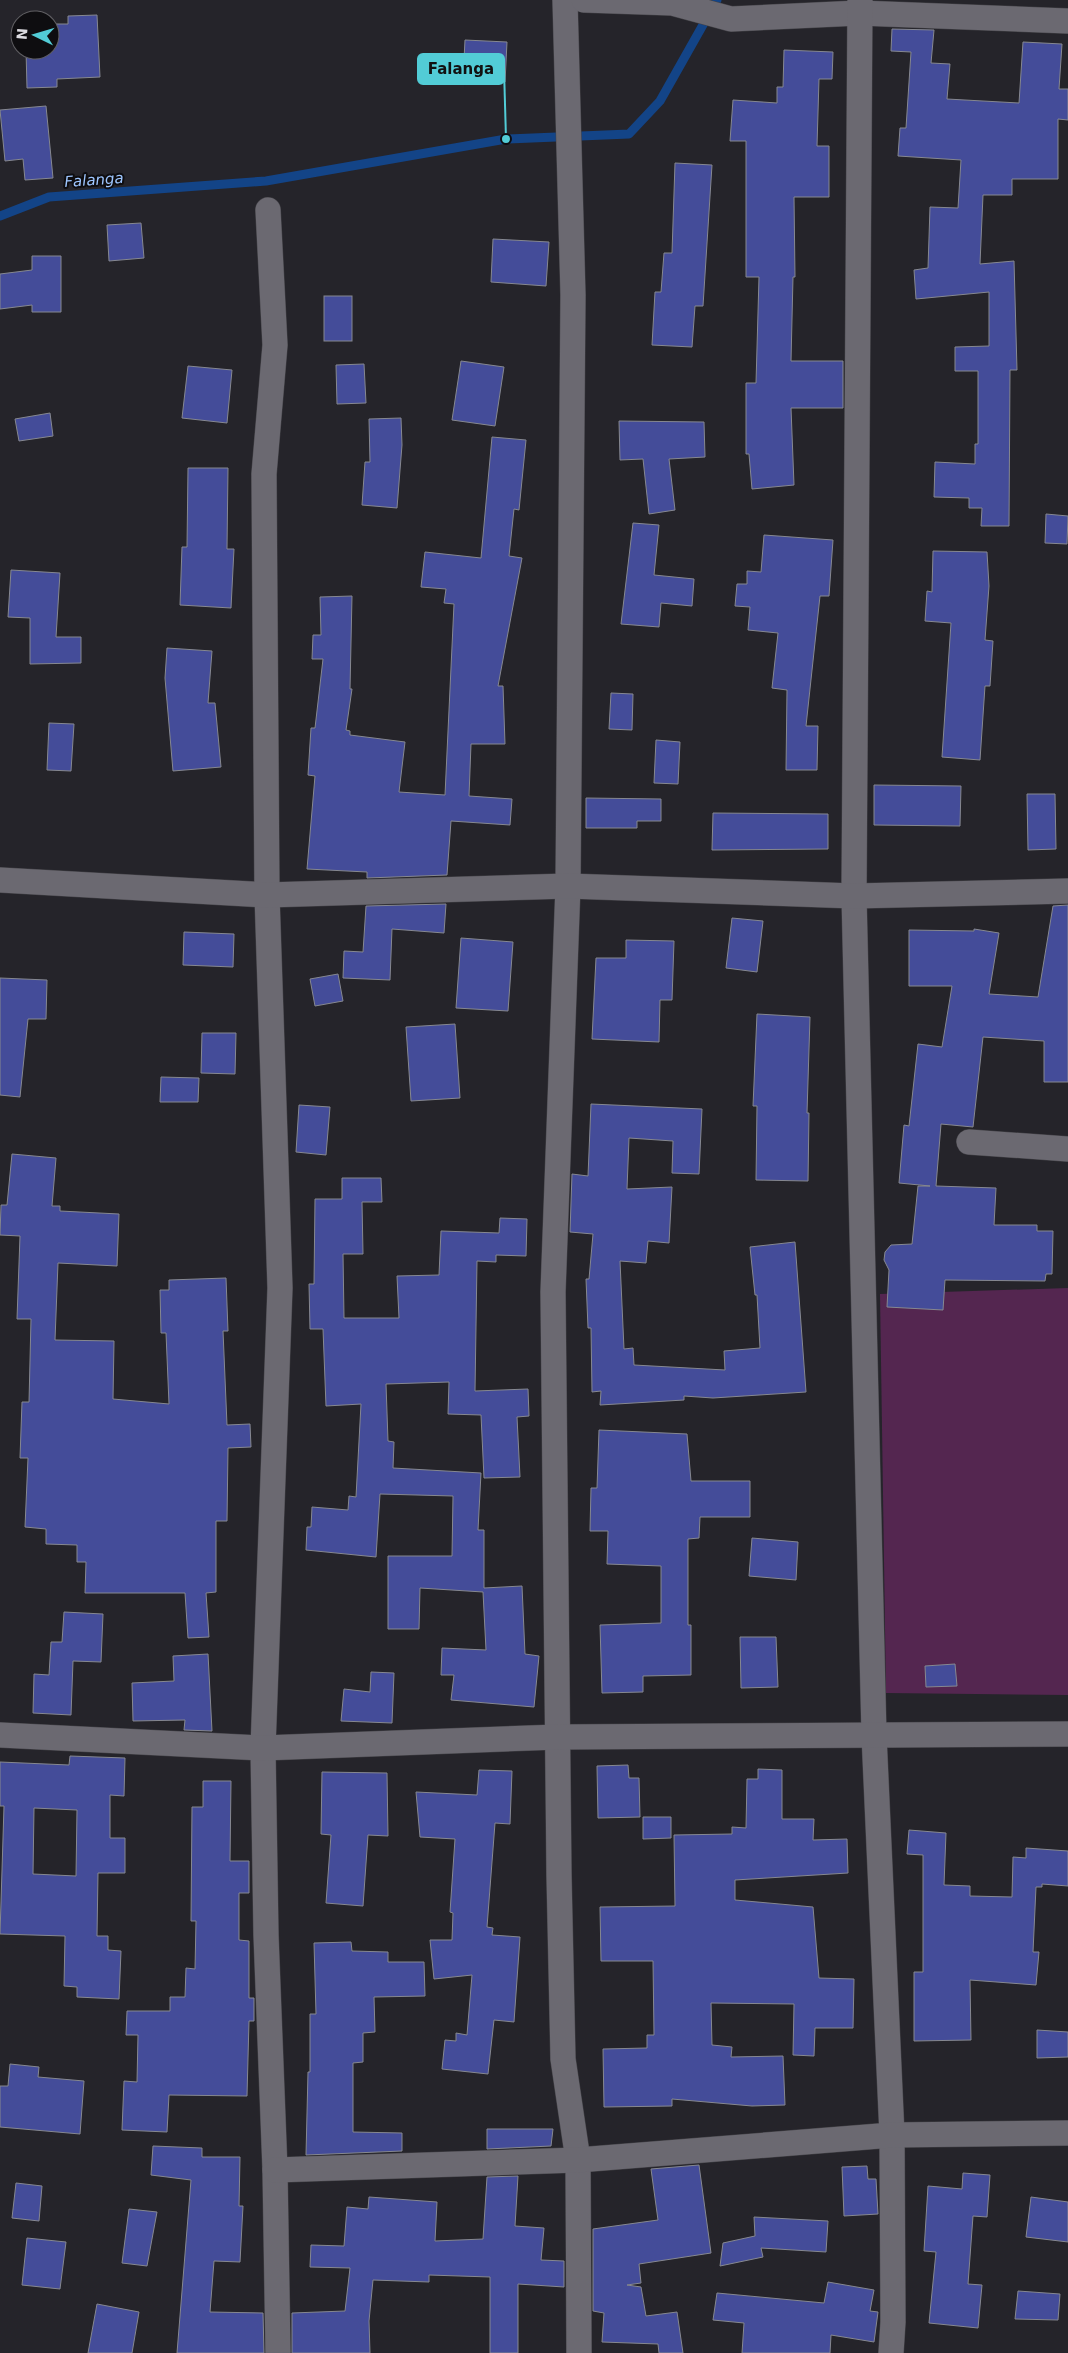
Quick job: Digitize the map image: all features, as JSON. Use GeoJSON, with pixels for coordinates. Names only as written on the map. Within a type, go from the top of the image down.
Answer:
{"type":"FeatureCollection","features":[{"type":"Feature","properties":{"kind":"street"},"geometry":{"type":"LineString","coordinates":[[565,0],[573,295],[568,886],[554,1292],[558,1737],[564,2059],[578,2160],[579,2353]]}},
{"type":"Feature","properties":{"kind":"street"},"geometry":{"type":"LineString","coordinates":[[584,0],[672,3],[731,19],[859,7],[1068,21]]}},
{"type":"Feature","properties":{"kind":"street"},"geometry":{"type":"LineString","coordinates":[[859,7],[854,896],[874,1735],[892,2135],[893,2322],[891,2353]]}},
{"type":"Feature","properties":{"kind":"street"},"geometry":{"type":"LineString","coordinates":[[268,210],[275,345],[264,474],[267,895],[280,1288],[263,1748],[266,1935],[275,2170],[278,2353]]}},
{"type":"Feature","properties":{"kind":"street"},"geometry":{"type":"LineString","coordinates":[[0,880],[267,895],[568,886],[854,896],[1068,892]]}},
{"type":"Feature","properties":{"kind":"street"},"geometry":{"type":"LineString","coordinates":[[969,1142],[1068,1149]]}},
{"type":"Feature","properties":{"kind":"street"},"geometry":{"type":"LineString","coordinates":[[0,1735],[263,1748],[558,1737],[1068,1734]]}},
{"type":"Feature","properties":{"kind":"street"},"geometry":{"type":"LineString","coordinates":[[275,2170],[578,2160],[892,2135],[1068,2132]]}},
{"type":"Feature","properties":{"kind":"shaded area"},"geometry":{"type":"Polygon","coordinates":[[[1068,1288],[1068,1695],[886,1693],[880,1294],[1068,1288]]]}},
{"type":"Feature","properties":{"kind":"building"},"geometry":{"type":"Polygon","coordinates":[[[97,15],[100,77],[57,79],[57,87],[27,88],[26,60],[60,60],[60,24],[68,24],[68,16],[97,15]]]}},
{"type":"Feature","properties":{"kind":"building"},"geometry":{"type":"Polygon","coordinates":[[[892,29],[934,30],[931,63],[950,64],[947,99],[1019,103],[1023,42],[1062,44],[1059,89],[1068,89],[1068,120],[1058,119],[1058,179],[1012,179],[1012,195],[983,195],[980,264],[1014,261],[1017,370],[1010,370],[1009,526],[981,526],[982,508],[969,508],[969,498],[934,497],[935,462],[975,464],[975,444],[978,444],[978,371],[955,371],[955,347],[989,346],[989,292],[916,299],[914,270],[928,268],[930,207],[958,208],[961,160],[898,156],[900,128],[906,128],[911,52],[891,51],[892,29]]]}},
{"type":"Feature","properties":{"kind":"building"},"geometry":{"type":"Polygon","coordinates":[[[465,40],[507,42],[505,82],[463,79],[465,40]]]}},
{"type":"Feature","properties":{"kind":"building"},"geometry":{"type":"Polygon","coordinates":[[[784,50],[833,52],[832,79],[819,79],[817,146],[829,146],[829,197],[794,197],[795,277],[793,277],[791,361],[843,361],[843,408],[791,408],[794,485],[752,489],[749,454],[746,454],[746,383],[756,383],[759,277],[746,277],[746,141],[730,141],[733,100],[777,103],[777,87],[783,87],[784,50]]]}},
{"type":"Feature","properties":{"kind":"building"},"geometry":{"type":"Polygon","coordinates":[[[46,106],[53,178],[25,180],[23,159],[5,161],[0,110],[46,106]]]}},
{"type":"Feature","properties":{"kind":"building"},"geometry":{"type":"Polygon","coordinates":[[[675,163],[712,165],[703,306],[695,306],[692,347],[652,345],[655,292],[661,292],[664,253],[672,253],[675,163]]]}},
{"type":"Feature","properties":{"kind":"building"},"geometry":{"type":"Polygon","coordinates":[[[141,223],[144,258],[109,261],[107,225],[141,223]]]}},
{"type":"Feature","properties":{"kind":"building"},"geometry":{"type":"Polygon","coordinates":[[[493,239],[549,242],[546,286],[491,282],[493,239]]]}},
{"type":"Feature","properties":{"kind":"building"},"geometry":{"type":"Polygon","coordinates":[[[32,256],[61,256],[61,312],[32,312],[32,305],[0,309],[0,274],[32,270],[32,256]]]}},
{"type":"Feature","properties":{"kind":"building"},"geometry":{"type":"Polygon","coordinates":[[[324,296],[352,296],[352,341],[324,341],[324,296]]]}},
{"type":"Feature","properties":{"kind":"building"},"geometry":{"type":"Polygon","coordinates":[[[461,361],[504,367],[495,426],[452,420],[461,361]]]}},
{"type":"Feature","properties":{"kind":"building"},"geometry":{"type":"Polygon","coordinates":[[[364,364],[366,403],[337,404],[336,365],[364,364]]]}},
{"type":"Feature","properties":{"kind":"building"},"geometry":{"type":"Polygon","coordinates":[[[188,366],[232,370],[227,423],[182,418],[188,366]]]}},
{"type":"Feature","properties":{"kind":"building"},"geometry":{"type":"Polygon","coordinates":[[[50,413],[53,436],[19,441],[15,419],[50,413]]]}},
{"type":"Feature","properties":{"kind":"building"},"geometry":{"type":"Polygon","coordinates":[[[401,418],[402,445],[397,508],[362,505],[365,462],[370,462],[369,419],[401,418]]]}},
{"type":"Feature","properties":{"kind":"building"},"geometry":{"type":"Polygon","coordinates":[[[619,421],[704,422],[705,457],[669,459],[675,510],[649,514],[643,459],[620,460],[619,421]]]}},
{"type":"Feature","properties":{"kind":"building"},"geometry":{"type":"Polygon","coordinates":[[[492,437],[526,440],[519,510],[514,509],[509,556],[522,558],[498,686],[503,686],[505,744],[471,744],[469,796],[512,799],[510,825],[451,821],[447,875],[367,878],[367,872],[307,869],[315,776],[308,775],[311,728],[315,728],[323,659],[312,659],[313,635],[321,635],[320,597],[352,596],[350,689],[352,689],[346,730],[350,731],[350,735],[405,742],[399,792],[445,795],[454,604],[444,603],[446,589],[421,587],[425,552],[481,558],[492,437]]]}},
{"type":"Feature","properties":{"kind":"building"},"geometry":{"type":"Polygon","coordinates":[[[188,468],[228,468],[227,549],[234,549],[231,608],[180,605],[182,547],[187,547],[188,468]]]}},
{"type":"Feature","properties":{"kind":"building"},"geometry":{"type":"Polygon","coordinates":[[[1046,514],[1068,516],[1067,544],[1045,543],[1046,514]]]}},
{"type":"Feature","properties":{"kind":"building"},"geometry":{"type":"Polygon","coordinates":[[[633,523],[659,525],[654,575],[694,579],[692,606],[661,603],[659,627],[621,624],[633,523]]]}},
{"type":"Feature","properties":{"kind":"building"},"geometry":{"type":"Polygon","coordinates":[[[764,535],[833,540],[829,596],[820,596],[806,726],[818,726],[817,770],[786,770],[787,690],[772,688],[778,633],[748,630],[750,607],[735,606],[737,584],[747,584],[747,571],[761,572],[764,535]]]}},
{"type":"Feature","properties":{"kind":"building"},"geometry":{"type":"Polygon","coordinates":[[[933,551],[987,552],[989,586],[985,640],[993,641],[990,686],[985,686],[980,760],[942,757],[951,623],[925,621],[927,591],[932,592],[933,551]]]}},
{"type":"Feature","properties":{"kind":"building"},"geometry":{"type":"Polygon","coordinates":[[[11,570],[60,573],[56,637],[81,637],[81,663],[30,664],[30,618],[8,617],[11,570]]]}},
{"type":"Feature","properties":{"kind":"building"},"geometry":{"type":"Polygon","coordinates":[[[167,648],[212,651],[208,703],[215,703],[221,767],[173,771],[165,678],[167,648]]]}},
{"type":"Feature","properties":{"kind":"building"},"geometry":{"type":"Polygon","coordinates":[[[611,693],[633,694],[632,730],[609,729],[611,693]]]}},
{"type":"Feature","properties":{"kind":"building"},"geometry":{"type":"Polygon","coordinates":[[[49,723],[74,724],[71,771],[47,770],[49,723]]]}},
{"type":"Feature","properties":{"kind":"building"},"geometry":{"type":"Polygon","coordinates":[[[656,740],[680,742],[678,784],[654,783],[656,740]]]}},
{"type":"Feature","properties":{"kind":"building"},"geometry":{"type":"Polygon","coordinates":[[[874,785],[961,786],[960,826],[874,825],[874,785]]]}},
{"type":"Feature","properties":{"kind":"building"},"geometry":{"type":"Polygon","coordinates":[[[1027,794],[1055,794],[1056,849],[1028,850],[1027,794]]]}},
{"type":"Feature","properties":{"kind":"building"},"geometry":{"type":"Polygon","coordinates":[[[586,798],[661,799],[661,821],[637,821],[637,828],[586,828],[586,798]]]}},
{"type":"Feature","properties":{"kind":"building"},"geometry":{"type":"Polygon","coordinates":[[[713,813],[828,814],[828,849],[712,850],[713,813]]]}},
{"type":"Feature","properties":{"kind":"building"},"geometry":{"type":"Polygon","coordinates":[[[446,904],[444,933],[392,929],[390,980],[343,978],[344,951],[363,952],[366,906],[446,904]]]}},
{"type":"Feature","properties":{"kind":"building"},"geometry":{"type":"Polygon","coordinates":[[[1068,905],[1068,1082],[1044,1082],[1044,1041],[983,1037],[973,1127],[941,1124],[936,1186],[996,1188],[994,1225],[1037,1225],[1037,1231],[1053,1231],[1052,1274],[1046,1274],[1045,1281],[945,1280],[943,1310],[887,1307],[889,1270],[884,1260],[885,1252],[891,1245],[912,1244],[918,1186],[930,1186],[899,1183],[904,1125],[909,1126],[918,1044],[942,1047],[952,986],[909,986],[909,930],[974,931],[974,929],[999,933],[989,994],[1038,997],[1053,906],[1068,905]]]}},
{"type":"Feature","properties":{"kind":"building"},"geometry":{"type":"Polygon","coordinates":[[[732,918],[763,921],[757,972],[726,968],[732,918]]]}},
{"type":"Feature","properties":{"kind":"building"},"geometry":{"type":"Polygon","coordinates":[[[184,932],[234,934],[233,967],[183,965],[184,932]]]}},
{"type":"Feature","properties":{"kind":"building"},"geometry":{"type":"Polygon","coordinates":[[[461,938],[513,942],[508,1011],[456,1008],[461,938]]]}},
{"type":"Feature","properties":{"kind":"building"},"geometry":{"type":"Polygon","coordinates":[[[626,940],[674,941],[672,1000],[660,1000],[659,1042],[592,1039],[596,958],[626,958],[626,940]]]}},
{"type":"Feature","properties":{"kind":"building"},"geometry":{"type":"Polygon","coordinates":[[[338,974],[343,1001],[315,1006],[310,979],[338,974]]]}},
{"type":"Feature","properties":{"kind":"building"},"geometry":{"type":"Polygon","coordinates":[[[0,978],[47,980],[46,1019],[28,1019],[20,1097],[0,1095],[0,978]]]}},
{"type":"Feature","properties":{"kind":"building"},"geometry":{"type":"Polygon","coordinates":[[[757,1014],[810,1017],[807,1113],[809,1113],[808,1181],[756,1180],[757,1106],[753,1106],[757,1014]]]}},
{"type":"Feature","properties":{"kind":"building"},"geometry":{"type":"Polygon","coordinates":[[[455,1024],[460,1098],[411,1101],[406,1027],[455,1024]]]}},
{"type":"Feature","properties":{"kind":"building"},"geometry":{"type":"Polygon","coordinates":[[[202,1033],[236,1033],[235,1074],[201,1073],[202,1033]]]}},
{"type":"Feature","properties":{"kind":"building"},"geometry":{"type":"Polygon","coordinates":[[[161,1077],[199,1078],[198,1102],[160,1102],[161,1077]]]}},
{"type":"Feature","properties":{"kind":"building"},"geometry":{"type":"Polygon","coordinates":[[[591,1104],[702,1109],[699,1174],[672,1173],[673,1141],[629,1138],[627,1189],[672,1187],[669,1243],[648,1241],[646,1263],[620,1261],[624,1349],[633,1348],[634,1365],[725,1370],[724,1351],[760,1348],[757,1295],[755,1295],[750,1247],[795,1242],[806,1392],[713,1398],[684,1396],[684,1400],[600,1405],[601,1391],[592,1392],[591,1328],[588,1328],[586,1279],[589,1279],[593,1234],[570,1232],[572,1174],[588,1176],[591,1104]]]}},
{"type":"Feature","properties":{"kind":"building"},"geometry":{"type":"Polygon","coordinates":[[[299,1105],[330,1107],[326,1155],[296,1152],[299,1105]]]}},
{"type":"Feature","properties":{"kind":"building"},"geometry":{"type":"Polygon","coordinates":[[[12,1154],[56,1158],[52,1206],[60,1206],[60,1211],[119,1214],[117,1266],[58,1263],[55,1340],[114,1341],[113,1399],[169,1404],[166,1333],[161,1333],[160,1290],[169,1290],[169,1280],[226,1278],[228,1331],[223,1331],[227,1425],[250,1424],[251,1447],[228,1448],[227,1521],[216,1521],[216,1592],[206,1593],[209,1637],[188,1638],[185,1593],[85,1593],[86,1562],[77,1562],[77,1545],[46,1544],[46,1529],[25,1527],[28,1458],[20,1458],[22,1402],[29,1402],[31,1319],[17,1319],[20,1236],[0,1235],[1,1205],[7,1205],[12,1154]]]}},
{"type":"Feature","properties":{"kind":"building"},"geometry":{"type":"Polygon","coordinates":[[[342,1178],[381,1178],[382,1202],[362,1202],[363,1254],[343,1254],[344,1318],[399,1318],[397,1276],[439,1275],[441,1231],[499,1233],[500,1218],[527,1219],[526,1256],[496,1255],[496,1262],[477,1261],[475,1391],[528,1389],[529,1416],[517,1417],[520,1477],[484,1478],[481,1415],[448,1414],[449,1382],[386,1384],[388,1441],[394,1442],[393,1468],[481,1473],[478,1530],[484,1530],[484,1588],[522,1586],[525,1654],[539,1656],[534,1707],[451,1700],[454,1675],[441,1675],[442,1648],[486,1650],[483,1592],[420,1588],[419,1629],[388,1629],[388,1556],[452,1556],[453,1496],[380,1494],[376,1557],[306,1550],[307,1527],[311,1527],[312,1507],[348,1510],[349,1496],[356,1497],[361,1404],[326,1406],[323,1329],[310,1329],[309,1284],[314,1284],[315,1199],[342,1199],[342,1178]]]}},
{"type":"Feature","properties":{"kind":"building"},"geometry":{"type":"Polygon","coordinates":[[[599,1430],[687,1434],[691,1481],[750,1481],[750,1517],[700,1517],[699,1538],[688,1539],[688,1625],[691,1625],[691,1675],[643,1676],[643,1692],[602,1693],[600,1625],[661,1623],[661,1566],[607,1564],[608,1531],[590,1531],[591,1488],[597,1488],[599,1430]]]}},
{"type":"Feature","properties":{"kind":"building"},"geometry":{"type":"Polygon","coordinates":[[[752,1538],[798,1542],[796,1580],[749,1576],[752,1538]]]}},
{"type":"Feature","properties":{"kind":"building"},"geometry":{"type":"Polygon","coordinates":[[[64,1612],[103,1614],[101,1662],[73,1661],[71,1715],[33,1713],[34,1674],[49,1675],[51,1642],[62,1642],[64,1612]]]}},
{"type":"Feature","properties":{"kind":"building"},"geometry":{"type":"Polygon","coordinates":[[[740,1637],[776,1637],[778,1687],[741,1688],[740,1637]]]}},
{"type":"Feature","properties":{"kind":"building"},"geometry":{"type":"Polygon","coordinates":[[[208,1654],[212,1731],[184,1730],[185,1720],[133,1721],[132,1683],[174,1681],[173,1656],[208,1654]]]}},
{"type":"Feature","properties":{"kind":"building"},"geometry":{"type":"Polygon","coordinates":[[[955,1664],[957,1686],[926,1687],[925,1666],[955,1664]]]}},
{"type":"Feature","properties":{"kind":"building"},"geometry":{"type":"Polygon","coordinates":[[[371,1672],[394,1673],[392,1723],[341,1721],[344,1689],[370,1692],[371,1672]]]}},
{"type":"Feature","properties":{"kind":"building"},"geometry":{"type":"Polygon","coordinates":[[[70,1756],[125,1758],[124,1796],[110,1795],[110,1838],[125,1838],[125,1873],[98,1873],[97,1936],[108,1936],[108,1950],[121,1951],[119,1999],[77,1997],[77,1987],[64,1986],[65,1936],[0,1934],[4,1806],[0,1806],[0,1762],[69,1765],[70,1756]],[[34,1808],[33,1874],[76,1876],[77,1810],[34,1808]]]}},
{"type":"Feature","properties":{"kind":"building"},"geometry":{"type":"Polygon","coordinates":[[[628,1765],[629,1778],[639,1778],[640,1817],[598,1818],[597,1766],[628,1765]]]}},
{"type":"Feature","properties":{"kind":"building"},"geometry":{"type":"Polygon","coordinates":[[[758,1769],[782,1770],[782,1819],[814,1819],[813,1840],[847,1839],[848,1873],[735,1880],[735,1900],[813,1907],[819,1978],[854,1979],[853,2028],[815,2028],[814,2056],[793,2055],[794,2004],[711,2003],[712,2045],[732,2047],[731,2057],[783,2056],[785,2105],[752,2106],[672,2099],[672,2106],[604,2107],[603,2049],[647,2048],[647,2035],[654,2035],[653,1961],[601,1961],[600,1907],[675,1906],[674,1835],[732,1834],[732,1827],[746,1828],[747,1779],[758,1779],[758,1769]]]}},
{"type":"Feature","properties":{"kind":"building"},"geometry":{"type":"Polygon","coordinates":[[[479,1770],[512,1771],[510,1824],[495,1823],[487,1927],[493,1928],[492,1935],[520,1937],[514,2022],[494,2020],[488,2074],[442,2069],[445,2040],[456,2041],[456,2033],[467,2035],[472,1975],[434,1979],[430,1940],[452,1940],[453,1913],[450,1912],[455,1839],[420,1837],[416,1792],[477,1795],[479,1770]]]}},
{"type":"Feature","properties":{"kind":"building"},"geometry":{"type":"Polygon","coordinates":[[[322,1772],[387,1773],[388,1836],[368,1835],[363,1906],[326,1903],[331,1835],[321,1834],[322,1772]]]}},
{"type":"Feature","properties":{"kind":"building"},"geometry":{"type":"Polygon","coordinates":[[[203,1781],[231,1781],[230,1861],[249,1861],[249,1893],[239,1893],[239,1940],[249,1941],[249,1998],[254,1998],[254,2021],[249,2021],[247,2096],[169,2095],[167,2132],[122,2130],[124,2081],[137,2082],[138,2035],[126,2035],[127,2011],[170,2011],[170,1997],[185,1997],[186,1968],[195,1969],[196,1921],[191,1921],[192,1807],[203,1807],[203,1781]]]}},
{"type":"Feature","properties":{"kind":"building"},"geometry":{"type":"Polygon","coordinates":[[[643,1817],[671,1817],[671,1838],[643,1839],[643,1817]]]}},
{"type":"Feature","properties":{"kind":"building"},"geometry":{"type":"Polygon","coordinates":[[[909,1830],[946,1833],[944,1885],[970,1886],[970,1896],[1012,1897],[1013,1857],[1026,1858],[1026,1848],[1068,1851],[1068,1886],[1042,1884],[1042,1887],[1036,1887],[1033,1952],[1039,1952],[1036,1985],[970,1980],[971,2040],[914,2041],[914,1972],[923,1972],[923,1855],[907,1854],[909,1830]]]}},
{"type":"Feature","properties":{"kind":"building"},"geometry":{"type":"Polygon","coordinates":[[[351,1942],[352,1951],[388,1952],[388,1962],[424,1962],[425,1996],[374,1997],[375,2032],[363,2033],[363,2062],[353,2063],[353,2132],[402,2133],[402,2151],[306,2155],[308,2072],[310,2072],[310,2014],[316,2014],[314,1943],[351,1942]]]}},
{"type":"Feature","properties":{"kind":"building"},"geometry":{"type":"Polygon","coordinates":[[[1037,2030],[1068,2032],[1068,2057],[1037,2058],[1037,2030]]]}},
{"type":"Feature","properties":{"kind":"building"},"geometry":{"type":"Polygon","coordinates":[[[10,2064],[39,2067],[38,2077],[84,2081],[80,2134],[0,2127],[0,2086],[8,2086],[10,2064]]]}},
{"type":"Feature","properties":{"kind":"building"},"geometry":{"type":"Polygon","coordinates":[[[487,2129],[553,2129],[551,2146],[487,2149],[487,2129]]]}},
{"type":"Feature","properties":{"kind":"building"},"geometry":{"type":"Polygon","coordinates":[[[153,2146],[202,2148],[202,2157],[240,2157],[239,2206],[243,2206],[240,2262],[214,2261],[210,2312],[263,2313],[264,2353],[177,2353],[191,2180],[151,2175],[153,2146]]]}},
{"type":"Feature","properties":{"kind":"building"},"geometry":{"type":"Polygon","coordinates":[[[699,2165],[711,2253],[639,2264],[641,2283],[627,2285],[641,2287],[646,2316],[677,2312],[683,2353],[659,2353],[658,2344],[602,2342],[604,2313],[593,2311],[593,2229],[658,2220],[651,2169],[699,2165]]]}},
{"type":"Feature","properties":{"kind":"building"},"geometry":{"type":"Polygon","coordinates":[[[867,2166],[868,2179],[876,2179],[878,2214],[844,2216],[842,2167],[867,2166]]]}},
{"type":"Feature","properties":{"kind":"building"},"geometry":{"type":"Polygon","coordinates":[[[963,2173],[990,2175],[987,2217],[973,2216],[968,2284],[982,2285],[978,2328],[929,2323],[936,2252],[924,2251],[928,2186],[962,2189],[963,2173]]]}},
{"type":"Feature","properties":{"kind":"building"},"geometry":{"type":"Polygon","coordinates":[[[518,2176],[515,2226],[544,2228],[541,2260],[564,2261],[564,2287],[518,2284],[518,2353],[490,2353],[490,2277],[429,2275],[429,2282],[373,2280],[369,2321],[370,2353],[292,2353],[292,2313],[345,2311],[350,2268],[310,2267],[311,2245],[344,2246],[347,2207],[368,2209],[369,2197],[437,2202],[435,2241],[483,2239],[487,2177],[518,2176]]]}},
{"type":"Feature","properties":{"kind":"building"},"geometry":{"type":"Polygon","coordinates":[[[16,2183],[42,2186],[39,2221],[12,2218],[16,2183]]]}},
{"type":"Feature","properties":{"kind":"building"},"geometry":{"type":"Polygon","coordinates":[[[1031,2197],[1068,2202],[1068,2242],[1026,2237],[1031,2197]]]}},
{"type":"Feature","properties":{"kind":"building"},"geometry":{"type":"Polygon","coordinates":[[[129,2209],[157,2212],[147,2266],[122,2263],[129,2209]]]}},
{"type":"Feature","properties":{"kind":"building"},"geometry":{"type":"Polygon","coordinates":[[[754,2217],[828,2221],[826,2252],[761,2248],[763,2257],[720,2266],[723,2243],[755,2236],[754,2217]]]}},
{"type":"Feature","properties":{"kind":"building"},"geometry":{"type":"Polygon","coordinates":[[[27,2238],[66,2242],[60,2289],[22,2285],[27,2238]]]}},
{"type":"Feature","properties":{"kind":"building"},"geometry":{"type":"Polygon","coordinates":[[[828,2282],[874,2290],[870,2311],[878,2312],[874,2342],[831,2335],[830,2353],[742,2353],[744,2323],[713,2320],[717,2293],[824,2303],[828,2282]]]}},
{"type":"Feature","properties":{"kind":"building"},"geometry":{"type":"Polygon","coordinates":[[[1018,2291],[1060,2294],[1058,2320],[1015,2319],[1018,2291]]]}},
{"type":"Feature","properties":{"kind":"building"},"geometry":{"type":"Polygon","coordinates":[[[97,2304],[139,2312],[132,2353],[88,2353],[97,2304]]]}},
{"type":"Feature","properties":{"kind":"waterway","name":"Falanga"},"geometry":{"type":"LineString","coordinates":[[0,216],[49,197],[266,181],[506,139],[629,134],[660,101],[717,0]]}},
{"type":"Feature","properties":{"kind":"place","name":"Falanga"},"geometry":{"type":"Point","coordinates":[506,139]}}]}
